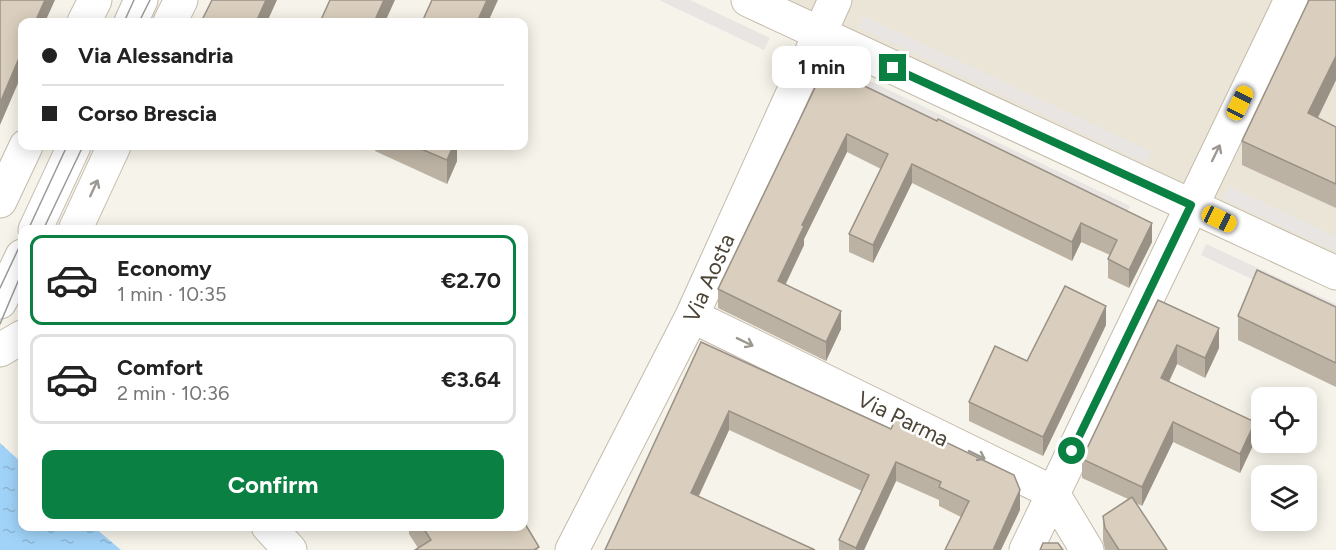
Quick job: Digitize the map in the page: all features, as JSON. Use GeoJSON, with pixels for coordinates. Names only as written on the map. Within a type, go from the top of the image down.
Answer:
{"type":"FeatureCollection","features":[{"type":"Feature","properties":{"kind":"street"},"geometry":{"type":"LineString","coordinates":[[86,18],[95,0]]}},
{"type":"Feature","properties":{"kind":"street"},"geometry":{"type":"LineString","coordinates":[[133,18],[141,0]]}},
{"type":"Feature","properties":{"kind":"street"},"geometry":{"type":"LineString","coordinates":[[172,18],[181,0]]}},
{"type":"Feature","properties":{"kind":"street"},"geometry":{"type":"LineString","coordinates":[[748,0],[1336,273]]}},
{"type":"Feature","properties":{"kind":"street","name":"Via Aosta"},"geometry":{"type":"LineString","coordinates":[[572,550],[692,316],[835,0]]}},
{"type":"Feature","properties":{"kind":"street"},"geometry":{"type":"LineString","coordinates":[[1026,550],[1291,0]]}},
{"type":"Feature","properties":{"kind":"street"},"geometry":{"type":"LineString","coordinates":[[0,201],[24,150]]}},
{"type":"Feature","properties":{"kind":"street"},"geometry":{"type":"LineString","coordinates":[[37,225],[72,150]]}},
{"type":"Feature","properties":{"kind":"street"},"geometry":{"type":"LineString","coordinates":[[77,225],[112,150]]}},
{"type":"Feature","properties":{"kind":"street"},"geometry":{"type":"LineString","coordinates":[[0,302],[18,264]]}},
{"type":"Feature","properties":{"kind":"street","name":"Via Parma"},"geometry":{"type":"LineString","coordinates":[[692,316],[1052,492]]}},
{"type":"Feature","properties":{"kind":"street"},"geometry":{"type":"LineString","coordinates":[[0,321],[18,329]]}},
{"type":"Feature","properties":{"kind":"street"},"geometry":{"type":"LineString","coordinates":[[0,350],[18,339]]}},
{"type":"Feature","properties":{"kind":"street"},"geometry":{"type":"LineString","coordinates":[[1052,492],[1087,550]]}},
{"type":"Feature","properties":{"kind":"street"},"geometry":{"type":"LineString","coordinates":[[273,531],[290,550]]}},
{"type":"Feature","properties":{"kind":"shaded area"},"geometry":{"type":"Polygon","coordinates":[[[659,0],[690,0],[770,38],[764,50],[659,0]]]}},
{"type":"Feature","properties":{"kind":"shaded area"},"geometry":{"type":"Polygon","coordinates":[[[756,0],[1336,0],[1336,279],[756,0]]]}},
{"type":"Feature","properties":{"kind":"shaded area"},"geometry":{"type":"Polygon","coordinates":[[[864,16],[1152,152],[1147,164],[858,27],[864,16]]]}},
{"type":"Feature","properties":{"kind":"shaded area"},"geometry":{"type":"Polygon","coordinates":[[[841,67],[1130,206],[1125,217],[836,78],[841,67]]]}},
{"type":"Feature","properties":{"kind":"shaded area"},"geometry":{"type":"Polygon","coordinates":[[[1229,186],[1336,237],[1336,252],[1223,199],[1229,186]]]}},
{"type":"Feature","properties":{"kind":"shaded area"},"geometry":{"type":"Polygon","coordinates":[[[1206,244],[1336,304],[1336,319],[1201,255],[1206,244]]]}},
{"type":"Feature","properties":{"kind":"water"},"geometry":{"type":"Polygon","coordinates":[[[0,443],[18,459],[18,531],[99,531],[121,550],[0,550],[0,443]]]}},
{"type":"Feature","properties":{"kind":"building"},"geometry":{"type":"Polygon","coordinates":[[[0,0],[45,0],[37,18],[18,18],[18,60],[0,103],[0,0]]]}},
{"type":"Feature","properties":{"kind":"building"},"geometry":{"type":"Polygon","coordinates":[[[212,0],[266,0],[258,18],[203,18],[212,0]]]}},
{"type":"Feature","properties":{"kind":"building"},"geometry":{"type":"Polygon","coordinates":[[[330,0],[384,0],[376,18],[322,18],[330,0]]]}},
{"type":"Feature","properties":{"kind":"building"},"geometry":{"type":"Polygon","coordinates":[[[432,0],[487,0],[479,18],[424,18],[432,0]]]}},
{"type":"Feature","properties":{"kind":"building"},"geometry":{"type":"Polygon","coordinates":[[[1309,0],[1336,0],[1336,56],[1308,113],[1336,127],[1336,184],[1242,141],[1309,0]]]}},
{"type":"Feature","properties":{"kind":"building"},"geometry":{"type":"Polygon","coordinates":[[[825,67],[1152,223],[1129,270],[1108,259],[1117,240],[1081,223],[1072,242],[912,164],[873,245],[849,234],[888,154],[847,134],[802,225],[804,226],[778,281],[841,311],[826,342],[718,289],[825,67]]]}},
{"type":"Feature","properties":{"kind":"building"},"geometry":{"type":"Polygon","coordinates":[[[423,150],[451,150],[447,160],[423,150]]]}},
{"type":"Feature","properties":{"kind":"building"},"geometry":{"type":"Polygon","coordinates":[[[1257,270],[1336,307],[1336,363],[1238,316],[1257,270]]]}},
{"type":"Feature","properties":{"kind":"building"},"geometry":{"type":"Polygon","coordinates":[[[1065,286],[1106,306],[1043,437],[969,402],[995,346],[1027,361],[1065,286]]]}},
{"type":"Feature","properties":{"kind":"building"},"geometry":{"type":"Polygon","coordinates":[[[1158,300],[1219,328],[1205,358],[1177,345],[1161,378],[1251,420],[1251,431],[1240,454],[1173,422],[1142,487],[1082,459],[1158,300]]]}},
{"type":"Feature","properties":{"kind":"building"},"geometry":{"type":"Polygon","coordinates":[[[701,342],[891,429],[896,418],[1014,475],[1020,490],[993,550],[945,550],[969,501],[939,487],[941,482],[896,462],[856,548],[839,540],[869,475],[729,411],[691,493],[815,550],[605,550],[701,342]]]}},
{"type":"Feature","properties":{"kind":"building"},"geometry":{"type":"Polygon","coordinates":[[[1132,497],[1167,550],[1119,550],[1105,528],[1103,516],[1132,497]]]}},
{"type":"Feature","properties":{"kind":"building"},"geometry":{"type":"Polygon","coordinates":[[[528,529],[539,547],[534,550],[415,550],[431,540],[425,531],[528,531],[528,529]]]}},
{"type":"Feature","properties":{"kind":"building"},"geometry":{"type":"Polygon","coordinates":[[[1043,543],[1058,543],[1063,550],[1040,550],[1043,543]]]}},
{"type":"Feature","properties":{"kind":"tram line"},"geometry":{"type":"LineString","coordinates":[[126,18],[134,0]]}},
{"type":"Feature","properties":{"kind":"tram line"},"geometry":{"type":"LineString","coordinates":[[141,18],[150,0]]}},
{"type":"Feature","properties":{"kind":"tram line"},"geometry":{"type":"LineString","coordinates":[[30,225],[65,150]]}},
{"type":"Feature","properties":{"kind":"tram line"},"geometry":{"type":"LineString","coordinates":[[45,225],[81,150]]}},
{"type":"Feature","properties":{"kind":"tram line"},"geometry":{"type":"LineString","coordinates":[[0,288],[18,250]]}},
{"type":"Feature","properties":{"kind":"tram line"},"geometry":{"type":"LineString","coordinates":[[0,324],[18,281]]}},
{"type":"Feature","properties":{"kind":"route"},"geometry":{"type":"LineString","coordinates":[[893,68],[1191,205],[1072,451]]}}]}
